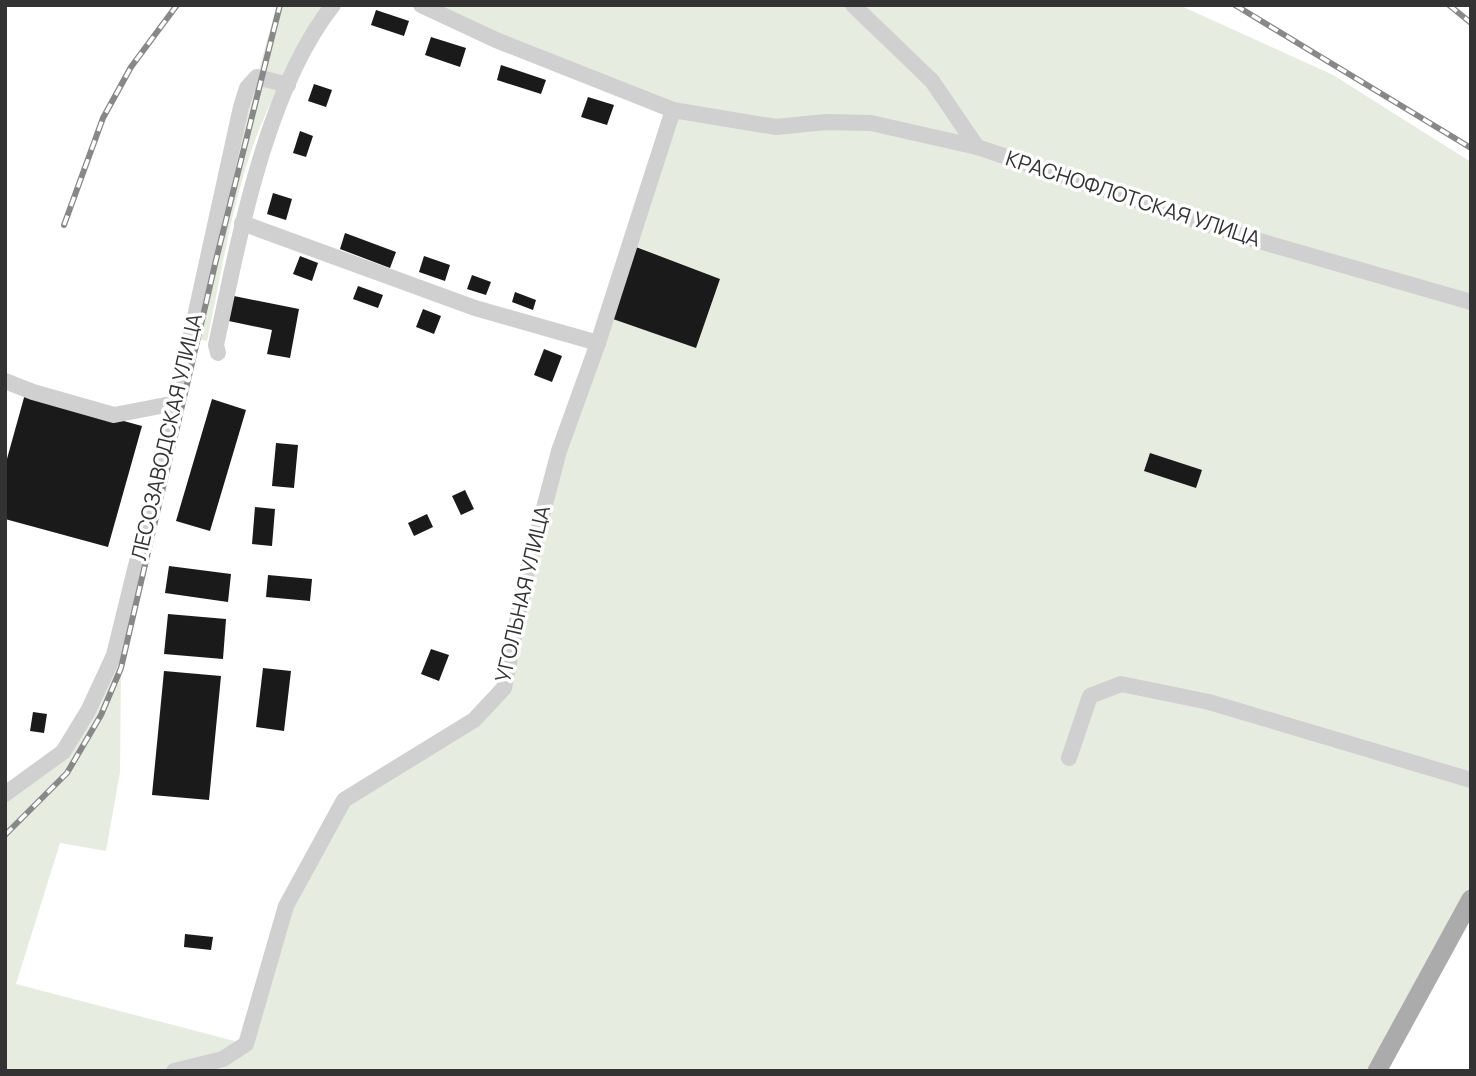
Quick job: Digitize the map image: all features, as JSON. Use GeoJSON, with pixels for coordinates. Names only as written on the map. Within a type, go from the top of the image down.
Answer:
{"type":"FeatureCollection","features":[{"type":"Feature","properties":{"kind":"main road"},"geometry":{"type":"LineString","coordinates":[[1377,1071],[1471,899]]}},
{"type":"Feature","properties":{"kind":"street"},"geometry":{"type":"LineString","coordinates":[[218,353],[216,345],[242,223],[259,164],[288,85],[321,20],[333,5]]}},
{"type":"Feature","properties":{"kind":"street","name":"КРАСНОФЛОТСКАЯ УЛИЦА"},"geometry":{"type":"LineString","coordinates":[[421,5],[496,40],[673,110],[776,127],[826,122],[871,123],[977,147],[1249,238],[1471,302]]}},
{"type":"Feature","properties":{"kind":"street"},"geometry":{"type":"LineString","coordinates":[[853,5],[932,81],[977,147]]}},
{"type":"Feature","properties":{"kind":"street","name":"ЛЕСОЗАВОДСКАЯ УЛИЦА"},"geometry":{"type":"LineString","coordinates":[[5,794],[62,752],[88,710],[114,655],[176,403],[247,88],[257,77],[288,85]]}},
{"type":"Feature","properties":{"kind":"street","name":"УГОЛЬНАЯ УЛИЦА"},"geometry":{"type":"LineString","coordinates":[[174,1071],[222,1059],[246,1044],[286,906],[344,800],[474,720],[504,688],[525,580],[546,498],[673,110]]}},
{"type":"Feature","properties":{"kind":"street"},"geometry":{"type":"LineString","coordinates":[[242,223],[475,308],[598,343]]}},
{"type":"Feature","properties":{"kind":"street"},"geometry":{"type":"LineString","coordinates":[[5,381],[114,415],[176,403]]}},
{"type":"Feature","properties":{"kind":"street"},"geometry":{"type":"LineString","coordinates":[[1069,758],[1090,696],[1121,684],[1209,702],[1471,780]]}},
{"type":"Feature","properties":{"kind":"shaded area"},"geometry":{"type":"Polygon","coordinates":[[[277,5],[325,5],[277,90],[254,143],[233,217],[207,341],[191,338],[223,199],[277,5]]]}},
{"type":"Feature","properties":{"kind":"shaded area"},"geometry":{"type":"Polygon","coordinates":[[[431,5],[1179,5],[1333,75],[1471,162],[1471,899],[1377,1071],[5,1071],[5,794],[63,752],[114,655],[121,668],[120,772],[106,851],[60,843],[16,984],[246,1044],[286,906],[344,800],[474,720],[504,688],[525,580],[607,316],[696,348],[720,279],[630,244],[673,110],[431,5]]]}},
{"type":"Feature","properties":{"kind":"building"},"geometry":{"type":"Polygon","coordinates":[[[376,10],[409,21],[404,36],[371,25],[376,10]]]}},
{"type":"Feature","properties":{"kind":"building"},"geometry":{"type":"Polygon","coordinates":[[[431,37],[466,48],[460,67],[425,55],[431,37]]]}},
{"type":"Feature","properties":{"kind":"building"},"geometry":{"type":"Polygon","coordinates":[[[501,65],[546,80],[541,94],[497,80],[501,65]]]}},
{"type":"Feature","properties":{"kind":"building"},"geometry":{"type":"Polygon","coordinates":[[[314,84],[332,90],[326,107],[308,101],[314,84]]]}},
{"type":"Feature","properties":{"kind":"building"},"geometry":{"type":"Polygon","coordinates":[[[588,97],[614,105],[607,125],[581,117],[588,97]]]}},
{"type":"Feature","properties":{"kind":"building"},"geometry":{"type":"Polygon","coordinates":[[[300,131],[313,136],[306,157],[293,153],[300,131]]]}},
{"type":"Feature","properties":{"kind":"building"},"geometry":{"type":"Polygon","coordinates":[[[273,193],[292,199],[286,220],[267,214],[273,193]]]}},
{"type":"Feature","properties":{"kind":"building"},"geometry":{"type":"Polygon","coordinates":[[[345,233],[396,252],[390,268],[340,249],[345,233]]]}},
{"type":"Feature","properties":{"kind":"building"},"geometry":{"type":"Polygon","coordinates":[[[636,247],[720,279],[696,348],[613,319],[636,247]]]}},
{"type":"Feature","properties":{"kind":"building"},"geometry":{"type":"Polygon","coordinates":[[[300,256],[318,263],[312,281],[293,274],[300,256]]]}},
{"type":"Feature","properties":{"kind":"building"},"geometry":{"type":"Polygon","coordinates":[[[424,256],[450,265],[445,281],[419,272],[424,256]]]}},
{"type":"Feature","properties":{"kind":"building"},"geometry":{"type":"Polygon","coordinates":[[[472,275],[491,282],[486,295],[467,289],[472,275]]]}},
{"type":"Feature","properties":{"kind":"building"},"geometry":{"type":"Polygon","coordinates":[[[358,286],[383,295],[378,308],[353,299],[358,286]]]}},
{"type":"Feature","properties":{"kind":"building"},"geometry":{"type":"Polygon","coordinates":[[[515,292],[536,300],[533,310],[512,302],[515,292]]]}},
{"type":"Feature","properties":{"kind":"building"},"geometry":{"type":"Polygon","coordinates":[[[229,295],[299,309],[290,358],[267,354],[272,330],[224,320],[229,295]]]}},
{"type":"Feature","properties":{"kind":"building"},"geometry":{"type":"Polygon","coordinates":[[[423,309],[441,316],[434,334],[416,327],[423,309]]]}},
{"type":"Feature","properties":{"kind":"building"},"geometry":{"type":"Polygon","coordinates":[[[544,349],[562,356],[552,382],[534,375],[544,349]]]}},
{"type":"Feature","properties":{"kind":"building"},"geometry":{"type":"Polygon","coordinates":[[[25,394],[142,426],[108,547],[5,519],[5,466],[25,394]]]}},
{"type":"Feature","properties":{"kind":"building"},"geometry":{"type":"Polygon","coordinates":[[[212,399],[246,410],[210,531],[176,521],[212,399]]]}},
{"type":"Feature","properties":{"kind":"building"},"geometry":{"type":"Polygon","coordinates":[[[276,443],[298,445],[294,488],[272,486],[276,443]]]}},
{"type":"Feature","properties":{"kind":"building"},"geometry":{"type":"Polygon","coordinates":[[[1150,453],[1202,470],[1196,488],[1144,471],[1150,453]]]}},
{"type":"Feature","properties":{"kind":"building"},"geometry":{"type":"Polygon","coordinates":[[[465,490],[474,509],[461,515],[452,496],[465,490]]]}},
{"type":"Feature","properties":{"kind":"building"},"geometry":{"type":"Polygon","coordinates":[[[255,507],[275,509],[272,546],[252,544],[255,507]]]}},
{"type":"Feature","properties":{"kind":"building"},"geometry":{"type":"Polygon","coordinates":[[[427,514],[433,527],[414,536],[408,523],[427,514]]]}},
{"type":"Feature","properties":{"kind":"building"},"geometry":{"type":"Polygon","coordinates":[[[169,566],[231,574],[228,602],[165,593],[169,566]]]}},
{"type":"Feature","properties":{"kind":"building"},"geometry":{"type":"Polygon","coordinates":[[[268,575],[312,579],[310,601],[266,597],[268,575]]]}},
{"type":"Feature","properties":{"kind":"building"},"geometry":{"type":"Polygon","coordinates":[[[168,614],[226,619],[223,659],[164,654],[168,614]]]}},
{"type":"Feature","properties":{"kind":"building"},"geometry":{"type":"Polygon","coordinates":[[[431,649],[449,655],[439,681],[421,674],[431,649]]]}},
{"type":"Feature","properties":{"kind":"building"},"geometry":{"type":"Polygon","coordinates":[[[263,668],[291,671],[284,731],[256,727],[263,668]]]}},
{"type":"Feature","properties":{"kind":"building"},"geometry":{"type":"Polygon","coordinates":[[[164,671],[221,676],[209,800],[152,795],[164,671]]]}},
{"type":"Feature","properties":{"kind":"building"},"geometry":{"type":"Polygon","coordinates":[[[33,712],[47,714],[44,733],[30,731],[33,712]]]}},
{"type":"Feature","properties":{"kind":"building"},"geometry":{"type":"Polygon","coordinates":[[[185,934],[213,937],[211,950],[184,947],[185,934]]]}},
{"type":"Feature","properties":{"kind":"railway"},"geometry":{"type":"LineString","coordinates":[[64,225],[103,118],[131,67],[177,5]]}},
{"type":"Feature","properties":{"kind":"railway"},"geometry":{"type":"LineString","coordinates":[[5,835],[67,773],[101,715],[121,668],[216,260],[280,5]]}},
{"type":"Feature","properties":{"kind":"railway"},"geometry":{"type":"LineString","coordinates":[[1235,5],[1471,148]]}},
{"type":"Feature","properties":{"kind":"railway"},"geometry":{"type":"LineString","coordinates":[[1449,5],[1471,23]]}}]}
